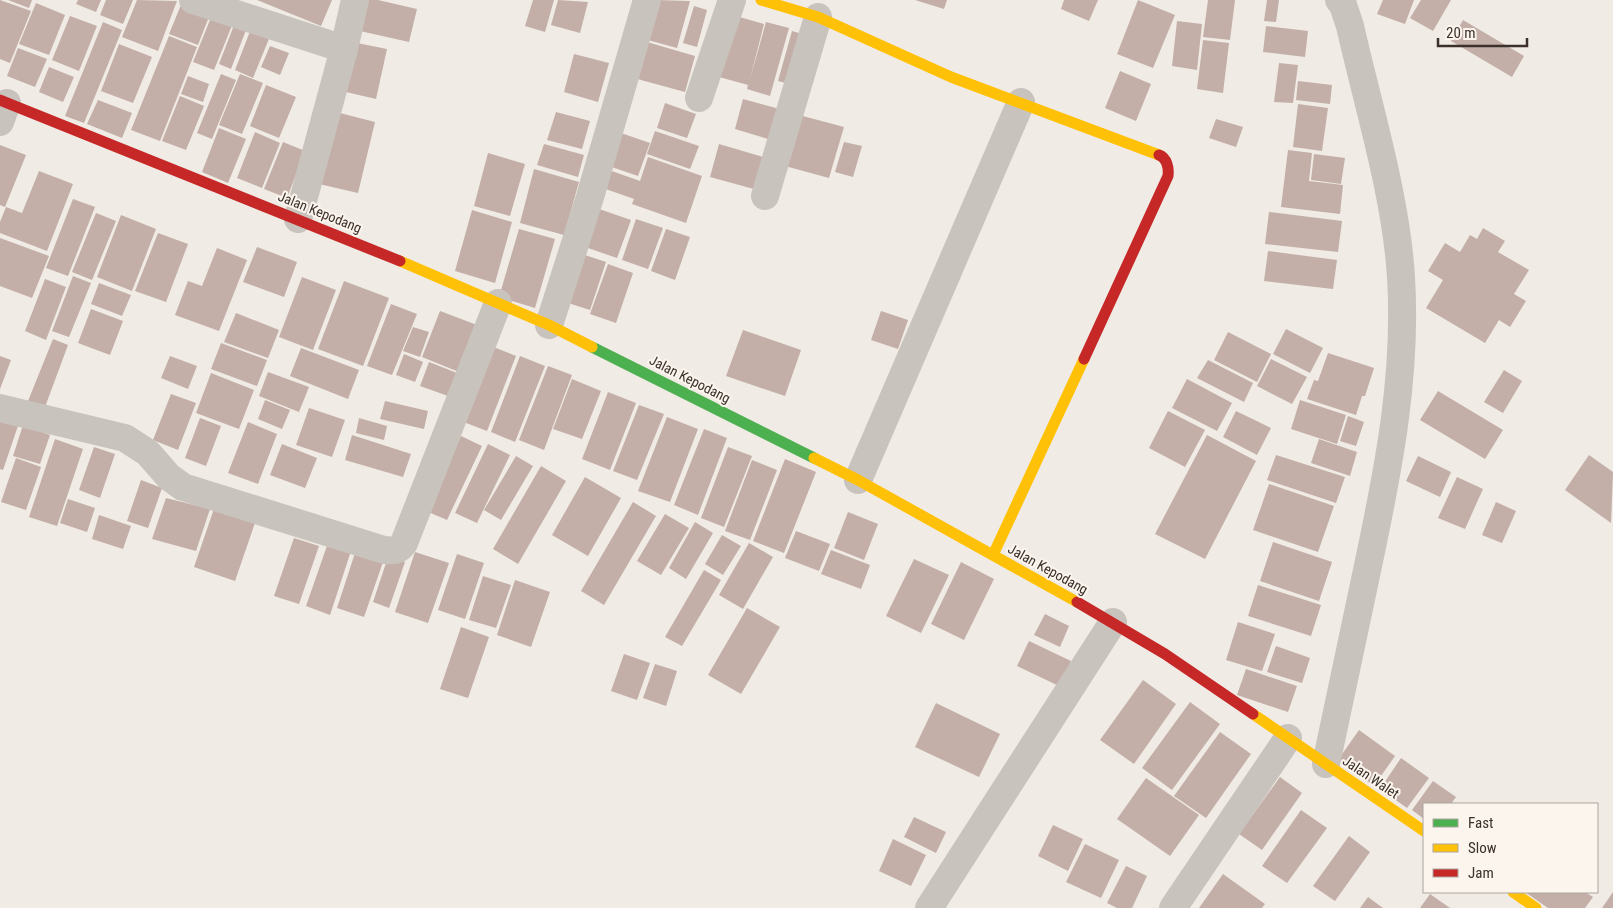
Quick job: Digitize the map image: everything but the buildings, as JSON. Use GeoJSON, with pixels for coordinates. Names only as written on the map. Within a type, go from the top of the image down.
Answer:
{"type":"FeatureCollection","features":[{"type":"Feature","properties":{"kind":"street"},"geometry":{"type":"LineString","coordinates":[[193,0],[344,49]]}},
{"type":"Feature","properties":{"kind":"street"},"geometry":{"type":"LineString","coordinates":[[298,219],[344,49],[355,0]]}},
{"type":"Feature","properties":{"kind":"street"},"geometry":{"type":"LineString","coordinates":[[549,325],[590,197],[647,0]]}},
{"type":"Feature","properties":{"kind":"street"},"geometry":{"type":"LineString","coordinates":[[699,98],[732,0]]}},
{"type":"Feature","properties":{"kind":"street"},"geometry":{"type":"LineString","coordinates":[[762,0],[818,17],[951,77],[1162,156],[1169,168],[1168,176],[993,555]]}},
{"type":"Feature","properties":{"kind":"street"},"geometry":{"type":"LineString","coordinates":[[1326,764],[1391,455],[1399,394],[1403,327],[1401,275],[1394,220],[1350,26],[1339,0]]}},
{"type":"Feature","properties":{"kind":"street"},"geometry":{"type":"LineString","coordinates":[[765,196],[818,17]]}},
{"type":"Feature","properties":{"kind":"street"},"geometry":{"type":"LineString","coordinates":[[858,480],[1021,102]]}},
{"type":"Feature","properties":{"kind":"street","name":"Jalan Kepodang"},"geometry":{"type":"LineString","coordinates":[[2,108],[298,219],[549,325],[858,480],[1113,622],[1165,654],[1326,764]]}},
{"type":"Feature","properties":{"kind":"street"},"geometry":{"type":"LineString","coordinates":[[0,408],[125,438],[148,453],[163,472],[183,487],[384,550],[394,551],[400,549],[404,543],[498,303]]}},
{"type":"Feature","properties":{"kind":"street"},"geometry":{"type":"LineString","coordinates":[[930,908],[1113,622]]}},
{"type":"Feature","properties":{"kind":"street"},"geometry":{"type":"LineString","coordinates":[[1174,908],[1288,738]]}},
{"type":"Feature","properties":{"kind":"street","name":"Jalan Walet"},"geometry":{"type":"LineString","coordinates":[[1326,764],[1423,830]]}},
{"type":"Feature","properties":{"kind":"street"},"geometry":{"type":"LineString","coordinates":[[1514,893],[1536,908]]}},
{"type":"Feature","properties":{"kind":"traffic: fast"},"geometry":{"type":"LineString","coordinates":[[592,347],[814,458]]}},
{"type":"Feature","properties":{"kind":"traffic: slow"},"geometry":{"type":"LineString","coordinates":[[761,0],[818,17],[951,77],[1159,155]]}},
{"type":"Feature","properties":{"kind":"traffic: slow"},"geometry":{"type":"LineString","coordinates":[[400,261],[549,325],[592,347]]}},
{"type":"Feature","properties":{"kind":"traffic: slow"},"geometry":{"type":"LineString","coordinates":[[993,555],[1084,359]]}},
{"type":"Feature","properties":{"kind":"traffic: slow"},"geometry":{"type":"LineString","coordinates":[[814,458],[858,480],[1077,602]]}},
{"type":"Feature","properties":{"kind":"traffic: slow"},"geometry":{"type":"LineString","coordinates":[[1253,714],[1423,830]]}},
{"type":"Feature","properties":{"kind":"traffic: slow"},"geometry":{"type":"LineString","coordinates":[[1514,893],[1536,908]]}},
{"type":"Feature","properties":{"kind":"traffic: jam"},"geometry":{"type":"LineString","coordinates":[[0,100],[400,261]]}},
{"type":"Feature","properties":{"kind":"traffic: jam"},"geometry":{"type":"LineString","coordinates":[[1084,359],[1168,176],[1167,164],[1164,158],[1159,155]]}},
{"type":"Feature","properties":{"kind":"traffic: jam"},"geometry":{"type":"LineString","coordinates":[[1077,602],[1165,654],[1253,714]]}}]}
